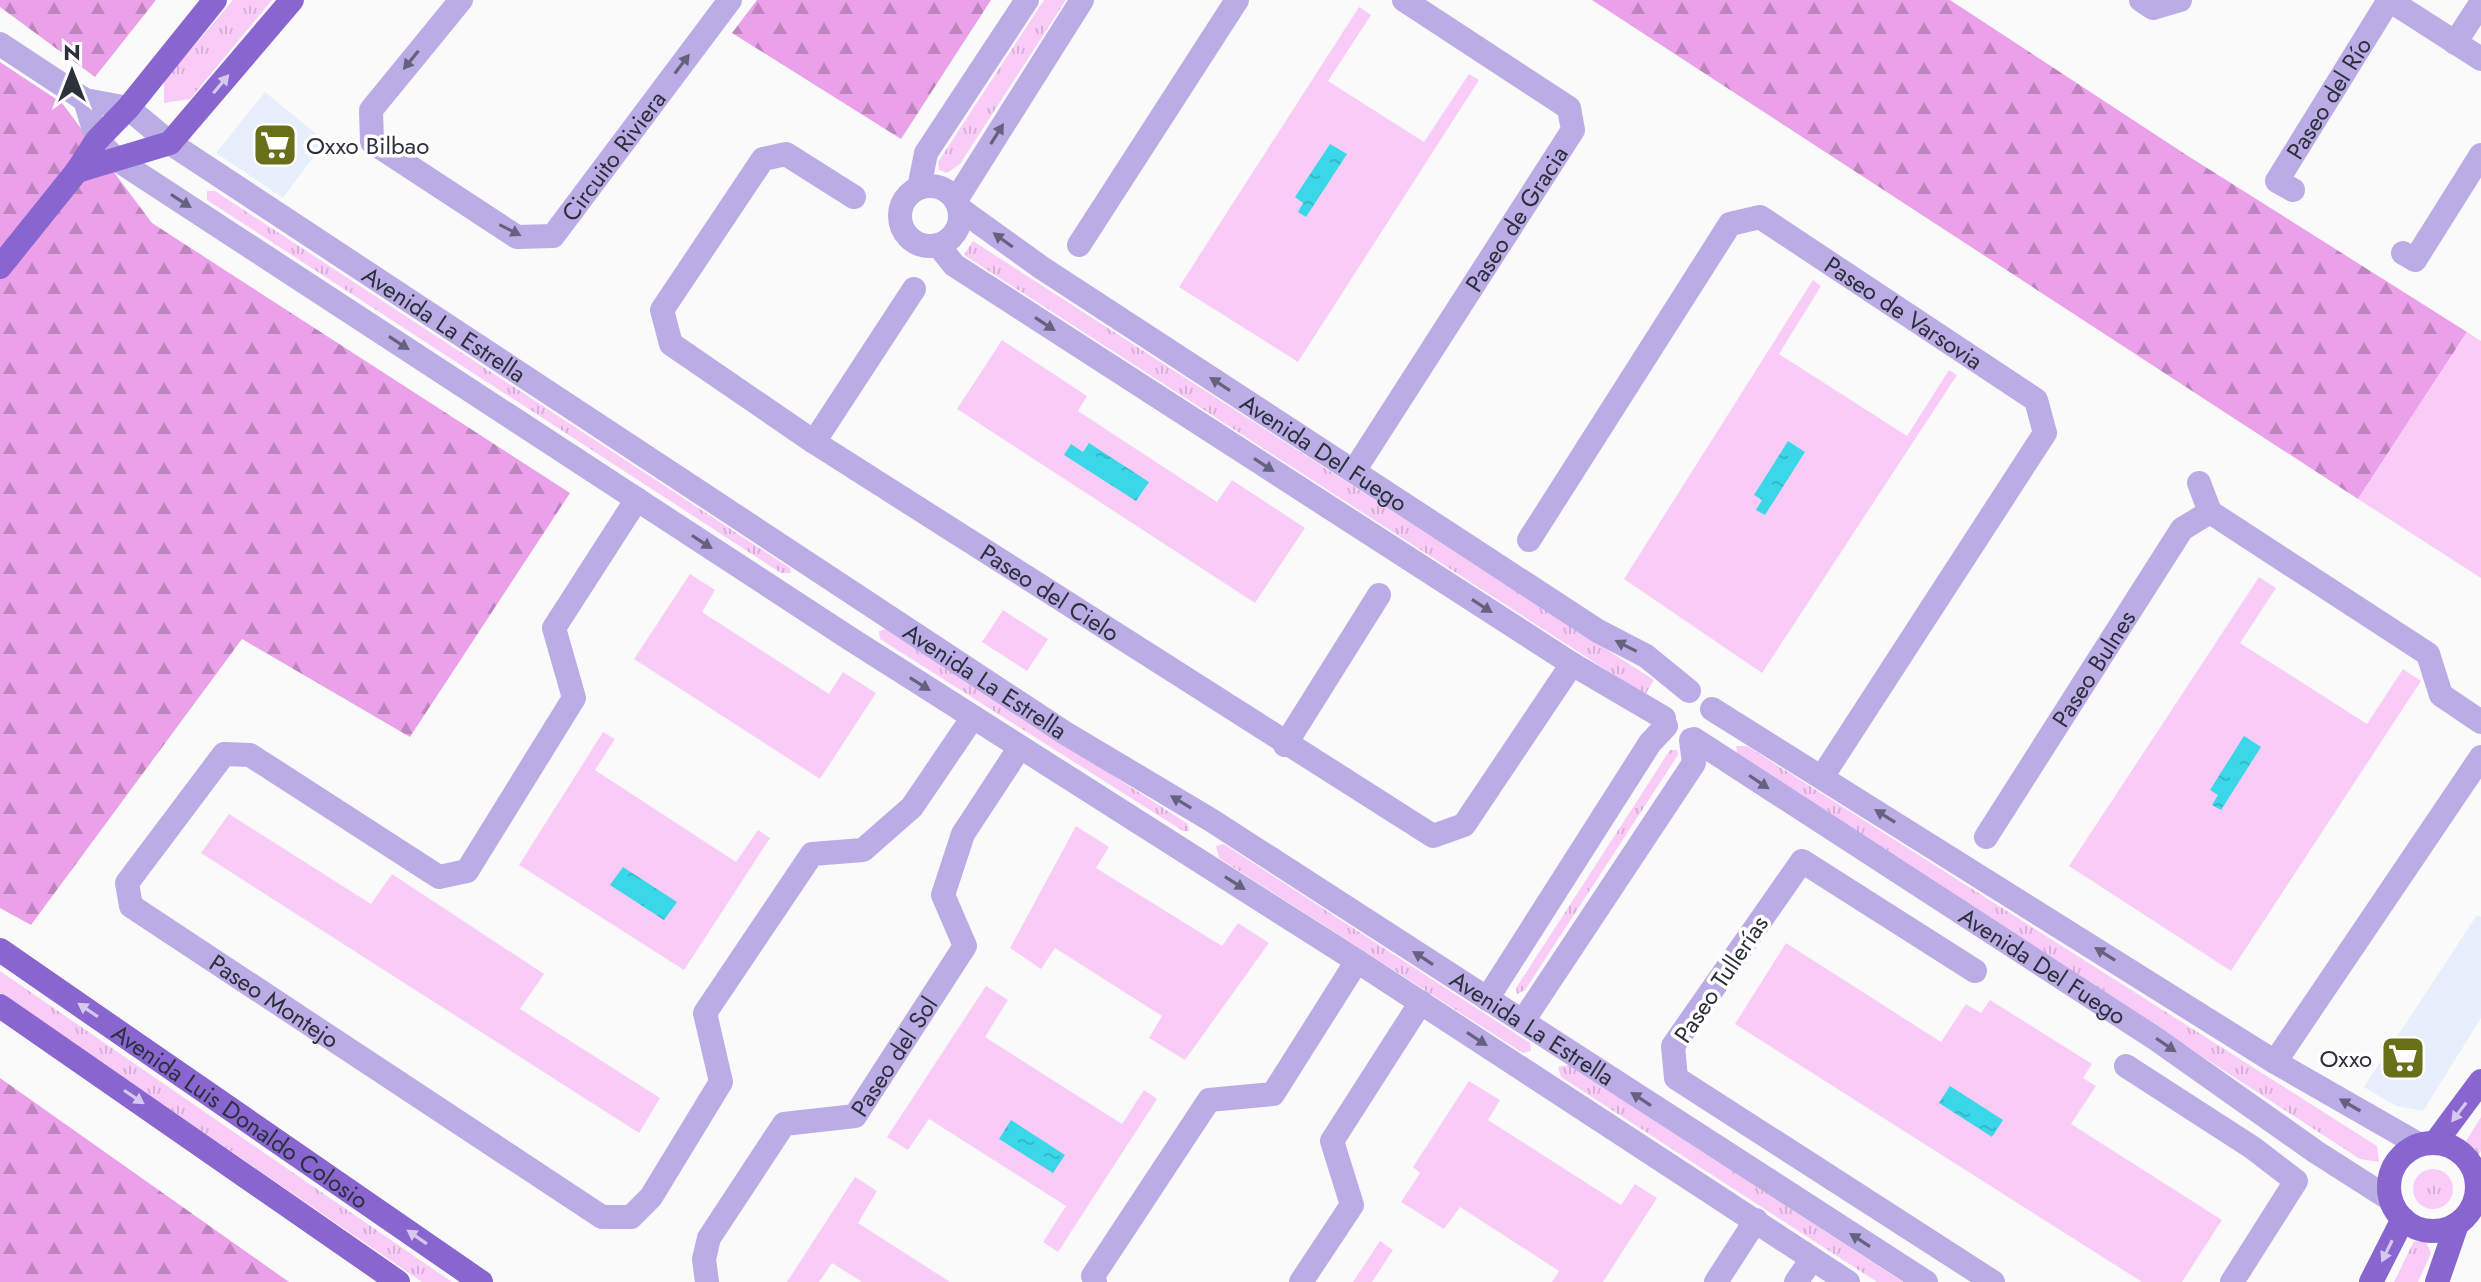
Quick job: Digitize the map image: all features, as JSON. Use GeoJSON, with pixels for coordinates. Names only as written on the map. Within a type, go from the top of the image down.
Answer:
{"type":"FeatureCollection","features":[{"type":"Feature","properties":{"kind":"main road"},"geometry":{"type":"LineString","coordinates":[[0,267],[77,171],[97,140],[128,108],[215,0]]}},
{"type":"Feature","properties":{"kind":"main road"},"geometry":{"type":"LineString","coordinates":[[77,171],[170,143],[292,0]]}},
{"type":"Feature","properties":{"kind":"main road","name":"Avenida Luis Donaldo Colosio"},"geometry":{"type":"LineString","coordinates":[[0,950],[481,1282]]}},
{"type":"Feature","properties":{"kind":"main road","name":"Avenida Luis Donaldo Colosio"},"geometry":{"type":"LineString","coordinates":[[0,1006],[398,1282]]}},
{"type":"Feature","properties":{"kind":"main road"},"geometry":{"type":"LineString","coordinates":[[2457,1224],[2426,1231],[2403,1219],[2388,1198],[2396,1164],[2427,1143],[2481,1081]]}},
{"type":"Feature","properties":{"kind":"main road"},"geometry":{"type":"LineString","coordinates":[[2427,1143],[2459,1152],[2468,1161],[2479,1182],[2471,1210],[2457,1224],[2437,1282]]}},
{"type":"Feature","properties":{"kind":"main road"},"geometry":{"type":"LineString","coordinates":[[2371,1282],[2403,1219]]}},
{"type":"Feature","properties":{"kind":"street","name":"Circuito Riviera"},"geometry":{"type":"LineString","coordinates":[[461,0],[371,110],[372,142],[517,237],[553,236],[730,0]]}},
{"type":"Feature","properties":{"kind":"street"},"geometry":{"type":"LineString","coordinates":[[919,188],[926,153],[1027,0]]}},
{"type":"Feature","properties":{"kind":"street"},"geometry":{"type":"LineString","coordinates":[[958,204],[940,188],[919,188],[904,200],[900,210],[902,230],[917,244],[938,245],[953,236],[958,228],[958,204],[1082,0]]}},
{"type":"Feature","properties":{"kind":"street"},"geometry":{"type":"LineString","coordinates":[[1079,245],[1237,0]]}},
{"type":"Feature","properties":{"kind":"street","name":"Paseo de Gracia"},"geometry":{"type":"LineString","coordinates":[[1360,462],[1573,130],[1569,108],[1404,0]]}},
{"type":"Feature","properties":{"kind":"street"},"geometry":{"type":"LineString","coordinates":[[2141,0],[2153,8],[2180,0]]}},
{"type":"Feature","properties":{"kind":"street","name":"Paseo del Río"},"geometry":{"type":"LineString","coordinates":[[2293,190],[2277,181],[2389,0],[2481,59]]}},
{"type":"Feature","properties":{"kind":"street"},"geometry":{"type":"LineString","coordinates":[[2455,43],[2480,5]]}},
{"type":"Feature","properties":{"kind":"street"},"geometry":{"type":"LineString","coordinates":[[0,44],[85,100],[97,140]]}},
{"type":"Feature","properties":{"kind":"street","name":"Avenida La Estrella"},"geometry":{"type":"LineString","coordinates":[[85,100],[128,108],[170,143],[871,607],[1065,733],[1211,820],[1926,1282]]}},
{"type":"Feature","properties":{"kind":"street","name":"Avenida La Estrella"},"geometry":{"type":"LineString","coordinates":[[97,140],[116,159],[791,601],[1534,1077],[1750,1230],[1802,1272],[1848,1282]]}},
{"type":"Feature","properties":{"kind":"street","name":"Paseo del Cielo"},"geometry":{"type":"LineString","coordinates":[[854,197],[786,154],[763,159],[662,310],[671,344],[814,442],[1285,745],[1433,836],[1464,825],[1566,673]]}},
{"type":"Feature","properties":{"kind":"street"},"geometry":{"type":"LineString","coordinates":[[2403,253],[2415,260],[2481,155]]}},
{"type":"Feature","properties":{"kind":"street","name":"Avenida Del Fuego"},"geometry":{"type":"LineString","coordinates":[[958,204],[1042,268],[1360,462],[1598,631],[1646,656],[1689,691]]}},
{"type":"Feature","properties":{"kind":"street","name":"Paseo de Varsovia"},"geometry":{"type":"LineString","coordinates":[[1529,540],[1730,224],[1760,217],[2036,400],[2045,433],[1829,768]]}},
{"type":"Feature","properties":{"kind":"street","name":"Avenida Del Fuego"},"geometry":{"type":"LineString","coordinates":[[938,245],[954,265],[1566,673],[1665,722]]}},
{"type":"Feature","properties":{"kind":"street"},"geometry":{"type":"LineString","coordinates":[[814,442],[914,289]]}},
{"type":"Feature","properties":{"kind":"street"},"geometry":{"type":"LineString","coordinates":[[2199,483],[2210,512],[2428,654],[2441,695],[2481,722]]}},
{"type":"Feature","properties":{"kind":"street","name":"Paseo Montejo"},"geometry":{"type":"LineString","coordinates":[[637,499],[554,628],[574,698],[467,871],[439,877],[250,755],[224,754],[127,883],[131,906],[602,1217],[631,1217],[651,1197],[721,1082],[705,1013],[812,854],[863,850],[912,807],[973,717]]}},
{"type":"Feature","properties":{"kind":"street","name":"Paseo Bulnes"},"geometry":{"type":"LineString","coordinates":[[1986,837],[2182,529],[2210,512]]}},
{"type":"Feature","properties":{"kind":"street"},"geometry":{"type":"LineString","coordinates":[[791,601],[813,569]]}},
{"type":"Feature","properties":{"kind":"street"},"geometry":{"type":"LineString","coordinates":[[1285,745],[1379,595]]}},
{"type":"Feature","properties":{"kind":"street"},"geometry":{"type":"LineString","coordinates":[[849,638],[871,607]]}},
{"type":"Feature","properties":{"kind":"street"},"geometry":{"type":"LineString","coordinates":[[1487,999],[1665,722],[1668,702],[1689,691],[1703,697],[1712,709],[1711,724],[1693,740],[1678,738],[1665,722]]}},
{"type":"Feature","properties":{"kind":"street","name":"Avenida Del Fuego"},"geometry":{"type":"LineString","coordinates":[[1712,709],[1829,768],[2280,1054],[2427,1143]]}},
{"type":"Feature","properties":{"kind":"street"},"geometry":{"type":"LineString","coordinates":[[1523,1021],[1694,763],[1693,740]]}},
{"type":"Feature","properties":{"kind":"street","name":"Avenida Del Fuego"},"geometry":{"type":"LineString","coordinates":[[1693,740],[2156,1039],[2305,1168],[2388,1198]]}},
{"type":"Feature","properties":{"kind":"street","name":"Paseo del Sol"},"geometry":{"type":"LineString","coordinates":[[707,1282],[704,1259],[709,1238],[784,1124],[855,1116],[965,946],[943,895],[963,834],[1020,747]]}},
{"type":"Feature","properties":{"kind":"street"},"geometry":{"type":"LineString","coordinates":[[2280,1054],[2481,757]]}},
{"type":"Feature","properties":{"kind":"street"},"geometry":{"type":"LineString","coordinates":[[1188,853],[1211,820]]}},
{"type":"Feature","properties":{"kind":"street","name":"Paseo Tullerías"},"geometry":{"type":"LineString","coordinates":[[1975,971],[1802,861],[1673,1046],[1676,1078],[1993,1282]]}},
{"type":"Feature","properties":{"kind":"street"},"geometry":{"type":"LineString","coordinates":[[1095,1282],[1093,1276],[1209,1100],[1273,1094],[1357,961]]}},
{"type":"Feature","properties":{"kind":"street"},"geometry":{"type":"LineString","coordinates":[[1301,1282],[1352,1205],[1332,1141],[1421,1002]]}},
{"type":"Feature","properties":{"kind":"street"},"geometry":{"type":"LineString","coordinates":[[1534,1077],[1557,1046]]}},
{"type":"Feature","properties":{"kind":"street"},"geometry":{"type":"LineString","coordinates":[[2126,1066],[2253,1148],[2305,1168],[2232,1282]]}},
{"type":"Feature","properties":{"kind":"street"},"geometry":{"type":"LineString","coordinates":[[1716,1282],[1750,1230]]}},
{"type":"Feature","properties":{"kind":"shaded area"},"geometry":{"type":"Polygon","coordinates":[[[265,92],[325,141],[283,198],[216,153],[265,92]]]}},
{"type":"Feature","properties":{"kind":"shaded area"},"geometry":{"type":"Polygon","coordinates":[[[2477,915],[2481,917],[2481,1018],[2423,1111],[2396,1106],[2364,1087],[2477,915]]]}},
{"type":"Feature","properties":{"kind":"green space"},"geometry":{"type":"Polygon","coordinates":[[[0,0],[156,0],[95,77],[0,7],[0,0]]]}},
{"type":"Feature","properties":{"kind":"green space"},"geometry":{"type":"Polygon","coordinates":[[[233,0],[272,0],[190,99],[164,103],[164,81],[233,0]]]}},
{"type":"Feature","properties":{"kind":"green space"},"geometry":{"type":"Polygon","coordinates":[[[757,0],[991,0],[901,139],[732,33],[757,0]]]}},
{"type":"Feature","properties":{"kind":"green space"},"geometry":{"type":"Polygon","coordinates":[[[1044,0],[1066,0],[960,164],[947,173],[939,170],[938,162],[1044,0]]]}},
{"type":"Feature","properties":{"kind":"green space"},"geometry":{"type":"Polygon","coordinates":[[[1592,0],[1950,0],[2188,156],[2467,332],[2358,499],[1592,0]]]}},
{"type":"Feature","properties":{"kind":"green space"},"geometry":{"type":"Polygon","coordinates":[[[1359,7],[1371,15],[1328,81],[1424,142],[1469,74],[1479,80],[1298,362],[1179,287],[1359,7]]]}},
{"type":"Feature","properties":{"kind":"green space"},"geometry":{"type":"Polygon","coordinates":[[[0,62],[62,103],[152,223],[570,493],[410,737],[242,639],[31,925],[0,908],[0,62]]]}},
{"type":"Feature","properties":{"kind":"green space"},"geometry":{"type":"Polygon","coordinates":[[[207,191],[215,191],[790,568],[791,573],[781,573],[207,200],[207,191]]]}},
{"type":"Feature","properties":{"kind":"green space"},"geometry":{"type":"Polygon","coordinates":[[[973,241],[1654,680],[1645,695],[964,255],[973,241]]]}},
{"type":"Feature","properties":{"kind":"green space"},"geometry":{"type":"Polygon","coordinates":[[[1813,280],[1821,286],[1779,354],[1907,436],[1949,370],[1957,375],[1762,673],[1624,579],[1813,280]]]}},
{"type":"Feature","properties":{"kind":"green space"},"geometry":{"type":"Polygon","coordinates":[[[2467,332],[2481,341],[2481,578],[2358,499],[2467,332]]]}},
{"type":"Feature","properties":{"kind":"green space"},"geometry":{"type":"Polygon","coordinates":[[[1002,340],[1087,396],[1078,411],[1217,502],[1232,480],[1305,528],[1255,603],[957,409],[1002,340]]]}},
{"type":"Feature","properties":{"kind":"green space"},"geometry":{"type":"Polygon","coordinates":[[[690,574],[715,590],[702,612],[829,694],[843,672],[876,693],[820,779],[634,659],[690,574]]]}},
{"type":"Feature","properties":{"kind":"green space"},"geometry":{"type":"Polygon","coordinates":[[[2259,577],[2276,588],[2240,643],[2367,724],[2403,669],[2421,681],[2231,971],[2069,866],[2259,577]]]}},
{"type":"Feature","properties":{"kind":"green space"},"geometry":{"type":"Polygon","coordinates":[[[1003,610],[1048,639],[1027,671],[982,642],[1003,610]]]}},
{"type":"Feature","properties":{"kind":"green space"},"geometry":{"type":"Polygon","coordinates":[[[886,629],[1188,824],[1189,831],[1183,831],[880,639],[879,631],[886,629]]]}},
{"type":"Feature","properties":{"kind":"green space"},"geometry":{"type":"Polygon","coordinates":[[[603,732],[615,739],[595,770],[736,862],[758,830],[770,838],[684,970],[519,865],[603,732]]]}},
{"type":"Feature","properties":{"kind":"green space"},"geometry":{"type":"Polygon","coordinates":[[[1736,746],[1747,746],[2377,1146],[2379,1162],[2360,1159],[1737,754],[1736,746]]]}},
{"type":"Feature","properties":{"kind":"green space"},"geometry":{"type":"Polygon","coordinates":[[[1670,750],[1677,750],[1678,755],[1525,990],[1517,994],[1516,988],[1670,750]]]}},
{"type":"Feature","properties":{"kind":"green space"},"geometry":{"type":"Polygon","coordinates":[[[229,814],[371,904],[392,874],[544,974],[520,1009],[660,1098],[639,1133],[201,853],[229,814]]]}},
{"type":"Feature","properties":{"kind":"green space"},"geometry":{"type":"Polygon","coordinates":[[[1076,826],[1109,847],[1096,868],[1222,946],[1238,923],[1269,943],[1185,1060],[1149,1038],[1162,1016],[1055,948],[1041,969],[1010,948],[1076,826]]]}},
{"type":"Feature","properties":{"kind":"green space"},"geometry":{"type":"Polygon","coordinates":[[[1224,844],[1530,1043],[1531,1051],[1523,1053],[1219,858],[1216,846],[1224,844]]]}},
{"type":"Feature","properties":{"kind":"green space"},"geometry":{"type":"Polygon","coordinates":[[[1786,943],[1941,1042],[1966,1004],[1981,1013],[1990,1000],[2092,1064],[2083,1078],[2096,1086],[2071,1124],[2222,1220],[2182,1282],[2142,1282],[1735,1024],[1786,943]]]}},
{"type":"Feature","properties":{"kind":"green space"},"geometry":{"type":"Polygon","coordinates":[[[0,971],[452,1282],[422,1282],[0,993],[0,971]]]}},
{"type":"Feature","properties":{"kind":"green space"},"geometry":{"type":"Polygon","coordinates":[[[986,986],[1008,1000],[985,1037],[1122,1124],[1144,1090],[1157,1099],[1058,1252],[1043,1242],[1066,1206],[929,1119],[908,1150],[887,1137],[986,986]]]}},
{"type":"Feature","properties":{"kind":"green space"},"geometry":{"type":"Polygon","coordinates":[[[1569,1065],[1903,1282],[1877,1282],[1561,1077],[1558,1067],[1569,1065]]]}},
{"type":"Feature","properties":{"kind":"green space"},"geometry":{"type":"Polygon","coordinates":[[[0,1078],[289,1282],[0,1282],[0,1078]]]}},
{"type":"Feature","properties":{"kind":"green space"},"geometry":{"type":"Polygon","coordinates":[[[1469,1081],[1500,1100],[1488,1120],[1621,1205],[1635,1184],[1657,1198],[1603,1282],[1552,1282],[1559,1271],[1460,1207],[1444,1229],[1401,1202],[1420,1173],[1413,1167],[1469,1081]]]}},
{"type":"Feature","properties":{"kind":"green space"},"geometry":{"type":"Polygon","coordinates":[[[2481,1117],[2481,1151],[2477,1157],[2470,1157],[2464,1152],[2464,1144],[2481,1117]]]}},
{"type":"Feature","properties":{"kind":"green space"},"geometry":{"type":"Polygon","coordinates":[[[2433,1169],[2447,1175],[2453,1189],[2447,1203],[2433,1209],[2419,1203],[2413,1189],[2419,1175],[2433,1169]]]}},
{"type":"Feature","properties":{"kind":"green space"},"geometry":{"type":"Polygon","coordinates":[[[855,1177],[877,1191],[858,1223],[950,1282],[862,1282],[832,1263],[819,1282],[787,1282],[855,1177]]]}},
{"type":"Feature","properties":{"kind":"green space"},"geometry":{"type":"Polygon","coordinates":[[[1380,1241],[1393,1250],[1372,1282],[1353,1282],[1380,1241]]]}},
{"type":"Feature","properties":{"kind":"green space"},"geometry":{"type":"Polygon","coordinates":[[[2414,1241],[2426,1242],[2431,1253],[2418,1282],[2394,1282],[2414,1241]]]}},
{"type":"Feature","properties":{"kind":"water"},"geometry":{"type":"Polygon","coordinates":[[[1330,144],[1347,154],[1306,217],[1298,212],[1303,203],[1295,197],[1330,144]]]}},
{"type":"Feature","properties":{"kind":"water"},"geometry":{"type":"Polygon","coordinates":[[[1788,441],[1805,452],[1765,515],[1756,510],[1762,500],[1754,495],[1788,441]]]}},
{"type":"Feature","properties":{"kind":"water"},"geometry":{"type":"Polygon","coordinates":[[[1089,443],[1149,482],[1136,501],[1064,455],[1071,444],[1083,452],[1089,443]]]}},
{"type":"Feature","properties":{"kind":"water"},"geometry":{"type":"Polygon","coordinates":[[[2244,736],[2261,747],[2221,810],[2212,805],[2218,795],[2210,790],[2244,736]]]}},
{"type":"Feature","properties":{"kind":"water"},"geometry":{"type":"Polygon","coordinates":[[[623,867],[677,902],[664,920],[610,885],[623,867]]]}},
{"type":"Feature","properties":{"kind":"water"},"geometry":{"type":"Polygon","coordinates":[[[1950,1086],[2003,1120],[1992,1137],[1939,1103],[1950,1086]]]}},
{"type":"Feature","properties":{"kind":"water"},"geometry":{"type":"Polygon","coordinates":[[[1011,1120],[1065,1155],[1053,1173],[999,1139],[1011,1120]]]}},
{"type":"Feature","properties":{"kind":"place","name":"Oxxo Bilbao"},"geometry":{"type":"Point","coordinates":[275,145]}},
{"type":"Feature","properties":{"kind":"place","name":"Oxxo"},"geometry":{"type":"Point","coordinates":[2403,1058]}}]}
